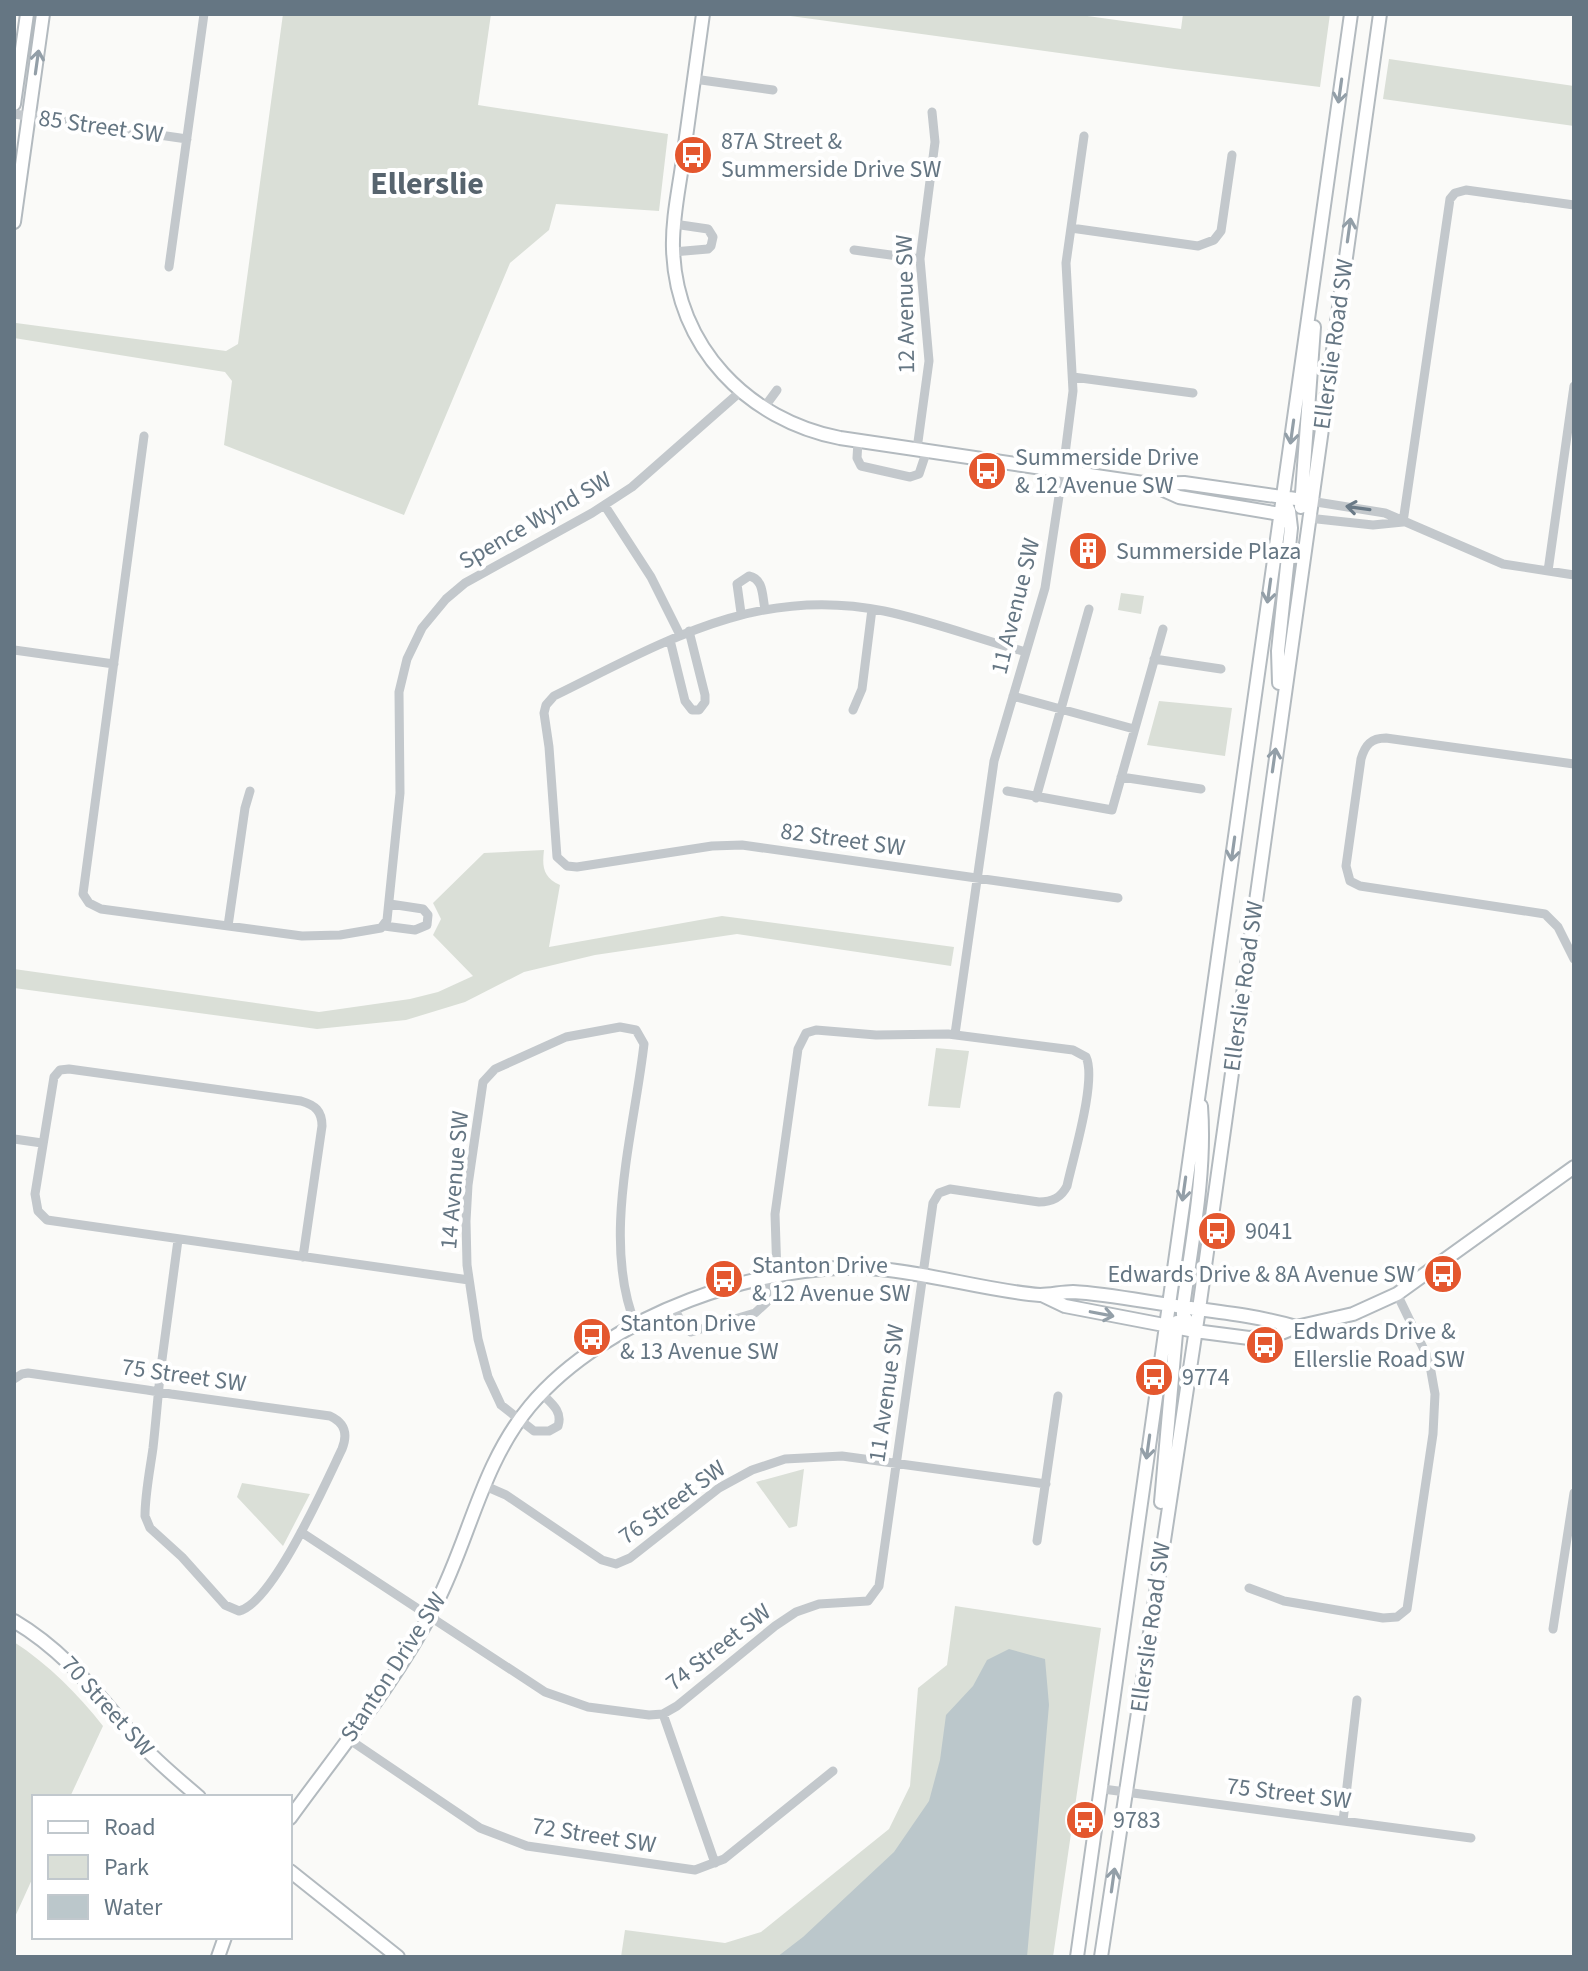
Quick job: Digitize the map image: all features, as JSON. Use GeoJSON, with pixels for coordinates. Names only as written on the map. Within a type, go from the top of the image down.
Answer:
{"type":"FeatureCollection","features":[{"type":"Feature","properties":{"kind":"main road"},"geometry":{"type":"LineString","coordinates":[[14,104],[27,14]]}},
{"type":"Feature","properties":{"kind":"main road"},"geometry":{"type":"LineString","coordinates":[[14,222],[43,14]]}},
{"type":"Feature","properties":{"kind":"main road"},"geometry":{"type":"LineString","coordinates":[[703,14],[674,224],[673,252],[676,282],[687,318],[702,347],[740,392],[763,409],[809,431],[858,441],[1150,484],[1184,483],[1305,500]]}},
{"type":"Feature","properties":{"kind":"main road","name":"Ellerslie Road SW"},"geometry":{"type":"LineString","coordinates":[[1282,497],[1351,14]]}},
{"type":"Feature","properties":{"kind":"main road","name":"Ellerslie Road SW"},"geometry":{"type":"LineString","coordinates":[[1305,500],[1380,14]]}},
{"type":"Feature","properties":{"kind":"main road"},"geometry":{"type":"LineString","coordinates":[[1308,518],[1300,507],[1305,500],[1314,339],[1313,287]]}},
{"type":"Feature","properties":{"kind":"main road"},"geometry":{"type":"LineString","coordinates":[[1150,484],[1179,497],[1308,518]]}},
{"type":"Feature","properties":{"kind":"main road"},"geometry":{"type":"LineString","coordinates":[[1280,724],[1278,651],[1291,528],[1284,515],[1282,497]]}},
{"type":"Feature","properties":{"kind":"main road","name":"Ellerslie Road SW"},"geometry":{"type":"LineString","coordinates":[[1077,1957],[1171,1327],[1168,1305],[1199,1079],[1284,515]]}},
{"type":"Feature","properties":{"kind":"main road","name":"Ellerslie Road SW"},"geometry":{"type":"LineString","coordinates":[[1101,1957],[1199,1309],[1308,518]]}},
{"type":"Feature","properties":{"kind":"main road"},"geometry":{"type":"LineString","coordinates":[[1195,1331],[1183,1315],[1183,1307],[1203,1132],[1199,1079]]}},
{"type":"Feature","properties":{"kind":"main road","name":"Stanton Drive SW"},"geometry":{"type":"LineString","coordinates":[[1042,1295],[1065,1306],[1171,1327],[1261,1338],[1274,1336],[1296,1327],[1353,1314],[1397,1294],[1574,1167]]}},
{"type":"Feature","properties":{"kind":"main road","name":"Stanton Drive SW"},"geometry":{"type":"LineString","coordinates":[[292,1815],[391,1678],[429,1617],[450,1575],[483,1485],[500,1449],[519,1420],[541,1393],[570,1366],[597,1346],[636,1326],[727,1288],[772,1276],[830,1269],[865,1269],[1042,1295],[1072,1292],[1268,1318],[1296,1327]]}},
{"type":"Feature","properties":{"kind":"main road"},"geometry":{"type":"LineString","coordinates":[[1162,1542],[1171,1327]]}},
{"type":"Feature","properties":{"kind":"main road","name":"70 Street SW"},"geometry":{"type":"LineString","coordinates":[[14,1621],[76,1668],[139,1742],[197,1795]]}},
{"type":"Feature","properties":{"kind":"main road"},"geometry":{"type":"LineString","coordinates":[[292,1873],[398,1957]]}},
{"type":"Feature","properties":{"kind":"street"},"geometry":{"type":"LineString","coordinates":[[169,267],[204,14]]}},
{"type":"Feature","properties":{"kind":"street"},"geometry":{"type":"LineString","coordinates":[[694,79],[773,90]]}},
{"type":"Feature","properties":{"kind":"street","name":"12 Avenue SW"},"geometry":{"type":"LineString","coordinates":[[922,450],[929,361],[920,259],[935,142],[932,112]]}},
{"type":"Feature","properties":{"kind":"street","name":"85 Street SW"},"geometry":{"type":"LineString","coordinates":[[14,114],[187,139]]}},
{"type":"Feature","properties":{"kind":"street","name":"11 Avenue SW"},"geometry":{"type":"LineString","coordinates":[[872,1598],[879,1586],[931,1210],[939,1193],[950,1189],[1039,1202],[1057,1199],[1067,1186],[1085,1106],[1090,1067],[1086,1057],[1073,1050],[955,1034],[994,761],[1045,588],[1063,470],[1073,377],[1066,274],[1084,136]]}},
{"type":"Feature","properties":{"kind":"street"},"geometry":{"type":"LineString","coordinates":[[1071,228],[1198,246],[1214,240],[1223,225],[1232,155]]}},
{"type":"Feature","properties":{"kind":"street"},"geometry":{"type":"LineString","coordinates":[[1403,522],[1448,203],[1455,193],[1466,190],[1574,205]]}},
{"type":"Feature","properties":{"kind":"street"},"geometry":{"type":"LineString","coordinates":[[673,252],[708,249],[713,237],[708,229],[674,224]]}},
{"type":"Feature","properties":{"kind":"street"},"geometry":{"type":"LineString","coordinates":[[854,250],[920,259]]}},
{"type":"Feature","properties":{"kind":"street"},"geometry":{"type":"LineString","coordinates":[[1073,377],[1193,393]]}},
{"type":"Feature","properties":{"kind":"street"},"geometry":{"type":"LineString","coordinates":[[1548,571],[1574,386]]}},
{"type":"Feature","properties":{"kind":"street"},"geometry":{"type":"LineString","coordinates":[[763,409],[777,390]]}},
{"type":"Feature","properties":{"kind":"street","name":"Spence Wynd SW"},"geometry":{"type":"LineString","coordinates":[[384,926],[390,904],[401,774],[399,692],[413,644],[432,614],[455,589],[478,574],[605,506],[644,478],[740,392]]}},
{"type":"Feature","properties":{"kind":"street"},"geometry":{"type":"LineString","coordinates":[[144,436],[83,894],[86,900],[96,908],[316,937],[384,926],[415,930],[427,925],[428,915],[423,909],[390,904]]}},
{"type":"Feature","properties":{"kind":"street"},"geometry":{"type":"LineString","coordinates":[[858,441],[857,458],[861,466],[910,477],[919,474],[922,450]]}},
{"type":"Feature","properties":{"kind":"street"},"geometry":{"type":"LineString","coordinates":[[1305,500],[1385,513],[1503,564],[1574,575]]}},
{"type":"Feature","properties":{"kind":"street"},"geometry":{"type":"LineString","coordinates":[[605,506],[685,633],[705,695],[705,702],[699,710],[692,710],[685,701],[670,640],[685,633],[741,613],[819,605],[872,609],[1026,652]]}},
{"type":"Feature","properties":{"kind":"street"},"geometry":{"type":"LineString","coordinates":[[1308,518],[1373,525],[1403,522]]}},
{"type":"Feature","properties":{"kind":"street"},"geometry":{"type":"LineString","coordinates":[[741,613],[737,584],[749,576],[760,583],[765,609]]}},
{"type":"Feature","properties":{"kind":"street"},"geometry":{"type":"LineString","coordinates":[[853,710],[862,689],[872,609]]}},
{"type":"Feature","properties":{"kind":"street"},"geometry":{"type":"LineString","coordinates":[[1036,798],[1089,609]]}},
{"type":"Feature","properties":{"kind":"street"},"geometry":{"type":"LineString","coordinates":[[1007,791],[1112,810],[1163,629]]}},
{"type":"Feature","properties":{"kind":"street","name":"82 Street SW"},"geometry":{"type":"LineString","coordinates":[[670,640],[554,696],[546,705],[544,720],[550,757],[555,846],[562,864],[577,867],[712,846],[742,845],[1118,898]]}},
{"type":"Feature","properties":{"kind":"street"},"geometry":{"type":"LineString","coordinates":[[14,650],[114,664]]}},
{"type":"Feature","properties":{"kind":"street"},"geometry":{"type":"LineString","coordinates":[[1154,659],[1221,669]]}},
{"type":"Feature","properties":{"kind":"street"},"geometry":{"type":"LineString","coordinates":[[1013,696],[1134,729]]}},
{"type":"Feature","properties":{"kind":"street"},"geometry":{"type":"LineString","coordinates":[[1574,764],[1386,738],[1374,739],[1361,759],[1346,866],[1350,881],[1366,888],[1540,912],[1550,917],[1574,959]]}},
{"type":"Feature","properties":{"kind":"street"},"geometry":{"type":"LineString","coordinates":[[1121,777],[1201,789]]}},
{"type":"Feature","properties":{"kind":"street"},"geometry":{"type":"LineString","coordinates":[[228,926],[250,791]]}},
{"type":"Feature","properties":{"kind":"street","name":"14 Avenue SW"},"geometry":{"type":"LineString","coordinates":[[519,1420],[501,1405],[493,1389],[478,1339],[469,1280],[466,1249],[468,1185],[482,1088],[487,1074],[566,1037],[620,1027],[636,1030],[644,1044],[620,1237],[625,1291],[636,1326]]}},
{"type":"Feature","properties":{"kind":"street"},"geometry":{"type":"LineString","coordinates":[[674,1308],[684,1327],[691,1332],[755,1313],[767,1302],[772,1276],[775,1214],[798,1049],[806,1033],[816,1030],[876,1035],[955,1034]]}},
{"type":"Feature","properties":{"kind":"street"},"geometry":{"type":"LineString","coordinates":[[303,1257],[322,1126],[318,1110],[301,1101],[69,1069],[57,1072],[50,1087],[35,1194],[38,1211],[43,1218],[52,1222],[178,1240],[469,1280]]}},
{"type":"Feature","properties":{"kind":"street"},"geometry":{"type":"LineString","coordinates":[[14,1139],[42,1143]]}},
{"type":"Feature","properties":{"kind":"street"},"geometry":{"type":"LineString","coordinates":[[178,1240],[145,1509],[147,1523],[225,1605],[239,1611],[249,1608],[261,1597],[301,1532]]}},
{"type":"Feature","properties":{"kind":"street"},"geometry":{"type":"LineString","coordinates":[[1249,1588],[1284,1601],[1387,1618],[1402,1614],[1407,1609],[1435,1405],[1429,1360],[1397,1294]]}},
{"type":"Feature","properties":{"kind":"street","name":"75 Street SW"},"geometry":{"type":"LineString","coordinates":[[14,1379],[28,1373],[330,1416],[344,1428],[346,1438],[301,1532]]}},
{"type":"Feature","properties":{"kind":"street"},"geometry":{"type":"LineString","coordinates":[[519,1420],[534,1431],[549,1431],[558,1426],[559,1413],[541,1393]]}},
{"type":"Feature","properties":{"kind":"street"},"geometry":{"type":"LineString","coordinates":[[1037,1541],[1058,1396]]}},
{"type":"Feature","properties":{"kind":"street","name":"76 Street SW"},"geometry":{"type":"LineString","coordinates":[[483,1485],[506,1495],[602,1560],[616,1564],[630,1558],[719,1488],[772,1462],[798,1457],[833,1455],[1046,1484]]}},
{"type":"Feature","properties":{"kind":"street"},"geometry":{"type":"LineString","coordinates":[[1553,1629],[1574,1493]]}},
{"type":"Feature","properties":{"kind":"street","name":"74 Street SW"},"geometry":{"type":"LineString","coordinates":[[301,1532],[517,1676],[559,1698],[588,1707],[655,1715],[677,1706],[796,1612],[819,1604],[864,1603],[872,1598]]}},
{"type":"Feature","properties":{"kind":"street"},"geometry":{"type":"LineString","coordinates":[[1343,1821],[1357,1700]]}},
{"type":"Feature","properties":{"kind":"street"},"geometry":{"type":"LineString","coordinates":[[663,1714],[715,1863]]}},
{"type":"Feature","properties":{"kind":"street","name":"72 Street SW"},"geometry":{"type":"LineString","coordinates":[[347,1738],[480,1828],[512,1842],[686,1870],[715,1863],[833,1771]]}},
{"type":"Feature","properties":{"kind":"street","name":"75 Street SW"},"geometry":{"type":"LineString","coordinates":[[1103,1789],[1471,1838]]}},
{"type":"Feature","properties":{"kind":"green space"},"geometry":{"type":"Polygon","coordinates":[[[283,14],[491,14],[478,105],[668,134],[659,211],[556,204],[549,230],[510,263],[404,515],[224,445],[232,381],[225,372],[14,338],[16,323],[226,351],[238,344],[283,14]]]}},
{"type":"Feature","properties":{"kind":"green space"},"geometry":{"type":"Polygon","coordinates":[[[776,14],[1073,14],[1181,29],[1183,14],[1330,14],[1320,87],[776,14]]]}},
{"type":"Feature","properties":{"kind":"green space"},"geometry":{"type":"Polygon","coordinates":[[[1389,59],[1574,86],[1574,126],[1383,99],[1389,59]]]}},
{"type":"Feature","properties":{"kind":"green space"},"geometry":{"type":"Polygon","coordinates":[[[1121,593],[1144,596],[1141,614],[1118,610],[1121,593]]]}},
{"type":"Feature","properties":{"kind":"green space"},"geometry":{"type":"Polygon","coordinates":[[[1159,701],[1232,708],[1225,756],[1147,745],[1159,701]]]}},
{"type":"Feature","properties":{"kind":"green space"},"geometry":{"type":"Polygon","coordinates":[[[544,850],[545,871],[550,879],[560,885],[549,947],[722,916],[954,947],[951,966],[737,934],[595,955],[524,972],[465,1002],[406,1020],[317,1029],[14,988],[14,969],[319,1012],[438,992],[473,976],[433,935],[441,919],[433,903],[484,853],[544,850]]]}},
{"type":"Feature","properties":{"kind":"green space"},"geometry":{"type":"Polygon","coordinates":[[[936,1048],[969,1051],[960,1108],[928,1106],[936,1048]]]}},
{"type":"Feature","properties":{"kind":"green space"},"geometry":{"type":"Polygon","coordinates":[[[804,1469],[797,1526],[789,1528],[756,1482],[804,1469]]]}},
{"type":"Feature","properties":{"kind":"green space"},"geometry":{"type":"Polygon","coordinates":[[[242,1483],[310,1494],[283,1546],[237,1497],[242,1483]]]}},
{"type":"Feature","properties":{"kind":"green space"},"geometry":{"type":"Polygon","coordinates":[[[955,1606],[1101,1628],[1053,1957],[621,1957],[625,1930],[725,1943],[761,1932],[889,1829],[910,1786],[918,1688],[947,1665],[955,1606]]]}},
{"type":"Feature","properties":{"kind":"green space"},"geometry":{"type":"Polygon","coordinates":[[[14,1642],[62,1680],[103,1726],[71,1795],[32,1795],[32,1879],[14,1919],[14,1642]]]}},
{"type":"Feature","properties":{"kind":"water"},"geometry":{"type":"Polygon","coordinates":[[[1009,1649],[1045,1659],[1049,1705],[1027,1957],[777,1957],[803,1937],[894,1852],[929,1801],[940,1760],[946,1715],[973,1686],[987,1660],[1009,1649]]]}},
{"type":"Feature","properties":{"kind":"place","name":"87A Street & Summerside Drive SW"},"geometry":{"type":"Point","coordinates":[693,155]}},
{"type":"Feature","properties":{"kind":"place","name":"Summerside Drive & 12 Avenue SW"},"geometry":{"type":"Point","coordinates":[987,471]}},
{"type":"Feature","properties":{"kind":"place","name":"Summerside Plaza"},"geometry":{"type":"Point","coordinates":[1088,551]}},
{"type":"Feature","properties":{"kind":"place","name":"9041"},"geometry":{"type":"Point","coordinates":[1217,1231]}},
{"type":"Feature","properties":{"kind":"place","name":"Edwards Drive & 8A Avenue SW"},"geometry":{"type":"Point","coordinates":[1443,1274]}},
{"type":"Feature","properties":{"kind":"place","name":"Stanton Drive & 12 Avenue SW"},"geometry":{"type":"Point","coordinates":[724,1279]}},
{"type":"Feature","properties":{"kind":"place","name":"Stanton Drive & 13 Avenue SW"},"geometry":{"type":"Point","coordinates":[592,1337]}},
{"type":"Feature","properties":{"kind":"place","name":"Edwards Drive & Ellerslie Road SW"},"geometry":{"type":"Point","coordinates":[1265,1345]}},
{"type":"Feature","properties":{"kind":"place","name":"9774"},"geometry":{"type":"Point","coordinates":[1154,1377]}},
{"type":"Feature","properties":{"kind":"place","name":"9783"},"geometry":{"type":"Point","coordinates":[1085,1820]}},
{"type":"Feature","properties":{"kind":"district","name":"Ellerslie"},"geometry":{"type":"Point","coordinates":[427,183]}}]}
